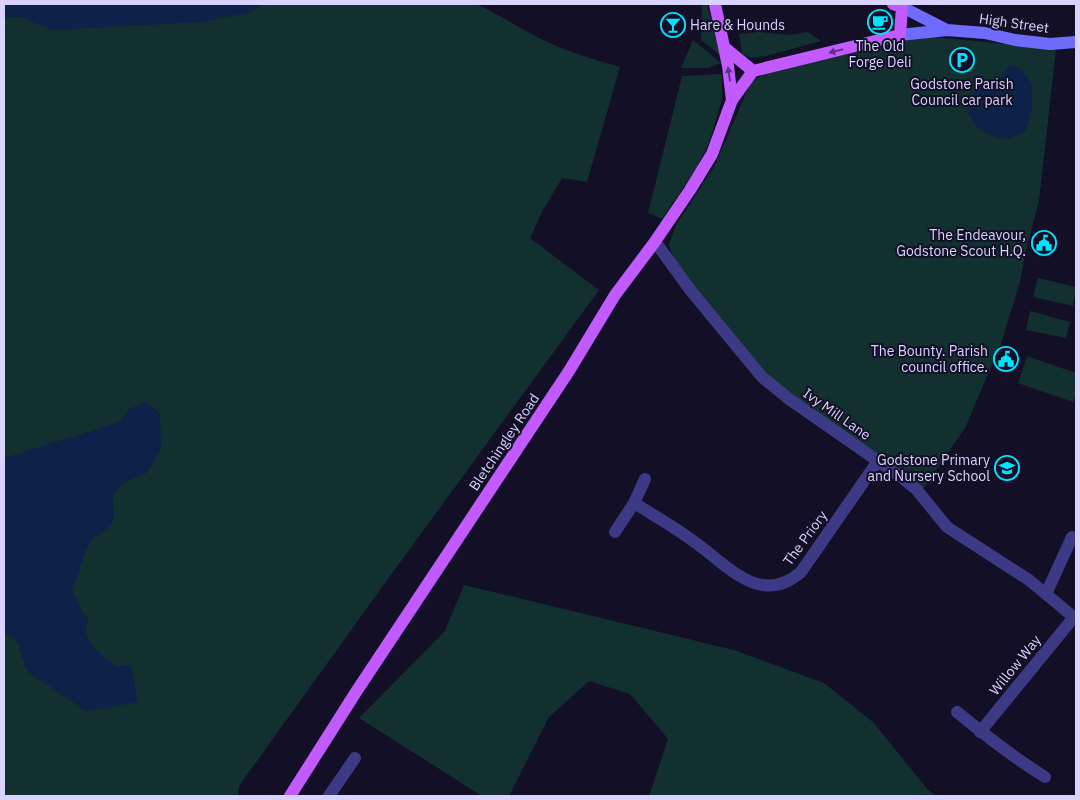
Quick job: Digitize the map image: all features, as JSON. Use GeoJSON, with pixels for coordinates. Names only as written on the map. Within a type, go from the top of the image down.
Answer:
{"type":"FeatureCollection","features":[{"type":"Feature","properties":{"kind":"main road"},"geometry":{"type":"LineString","coordinates":[[715,4],[725,48],[732,100]]}},
{"type":"Feature","properties":{"kind":"main road"},"geometry":{"type":"LineString","coordinates":[[897,6],[947,30]]}},
{"type":"Feature","properties":{"kind":"main road"},"geometry":{"type":"LineString","coordinates":[[897,6],[900,35]]}},
{"type":"Feature","properties":{"kind":"main road"},"geometry":{"type":"LineString","coordinates":[[732,100],[753,71],[900,35],[947,30]]}},
{"type":"Feature","properties":{"kind":"main road","name":"High Street"},"geometry":{"type":"LineString","coordinates":[[947,30],[985,33],[1015,40],[1050,44],[1076,42]]}},
{"type":"Feature","properties":{"kind":"main road"},"geometry":{"type":"LineString","coordinates":[[725,48],[753,71]]}},
{"type":"Feature","properties":{"kind":"main road","name":"Bletchingley Road"},"geometry":{"type":"LineString","coordinates":[[290,796],[356,692],[569,372],[615,295],[654,244],[690,190],[712,154],[732,100]]}},
{"type":"Feature","properties":{"kind":"street","name":"Ivy Mill Lane"},"geometry":{"type":"LineString","coordinates":[[654,244],[659,247],[691,291],[762,377],[789,399],[916,489],[947,527],[1029,580],[1075,618]]}},
{"type":"Feature","properties":{"kind":"street","name":"The Priory"},"geometry":{"type":"LineString","coordinates":[[634,503],[695,542],[738,576],[750,583],[768,586],[782,584],[792,580],[801,572],[878,461]]}},
{"type":"Feature","properties":{"kind":"street"},"geometry":{"type":"LineString","coordinates":[[615,532],[634,503],[645,479]]}},
{"type":"Feature","properties":{"kind":"street"},"geometry":{"type":"LineString","coordinates":[[1046,594],[1072,537]]}},
{"type":"Feature","properties":{"kind":"street","name":"Willow Way"},"geometry":{"type":"LineString","coordinates":[[980,732],[1075,618]]}},
{"type":"Feature","properties":{"kind":"street"},"geometry":{"type":"LineString","coordinates":[[957,712],[980,732],[1045,777]]}},
{"type":"Feature","properties":{"kind":"street"},"geometry":{"type":"LineString","coordinates":[[329,796],[355,758]]}},
{"type":"Feature","properties":{"kind":"green space"},"geometry":{"type":"Polygon","coordinates":[[[4,4],[476,4],[551,44],[620,67],[587,182],[562,178],[543,210],[530,238],[599,290],[239,786],[238,796],[4,796],[4,4]]]}},
{"type":"Feature","properties":{"kind":"green space"},"geometry":{"type":"Polygon","coordinates":[[[702,4],[707,4],[721,56],[701,40],[702,4]]]}},
{"type":"Feature","properties":{"kind":"green space"},"geometry":{"type":"Polygon","coordinates":[[[759,32],[789,35],[808,32],[821,41],[766,56],[752,58],[742,54],[739,34],[759,32]]]}},
{"type":"Feature","properties":{"kind":"green space"},"geometry":{"type":"Polygon","coordinates":[[[924,36],[1056,49],[1039,201],[1025,254],[1020,282],[1001,344],[965,428],[921,492],[903,471],[775,383],[744,351],[673,259],[669,244],[676,225],[714,167],[751,82],[763,74],[924,36]]]}},
{"type":"Feature","properties":{"kind":"green space"},"geometry":{"type":"Polygon","coordinates":[[[693,40],[721,63],[708,68],[681,68],[693,40]]]}},
{"type":"Feature","properties":{"kind":"green space"},"geometry":{"type":"Polygon","coordinates":[[[722,74],[722,99],[710,140],[697,167],[662,219],[648,213],[682,76],[722,74]]]}},
{"type":"Feature","properties":{"kind":"green space"},"geometry":{"type":"Polygon","coordinates":[[[1038,278],[1076,287],[1073,306],[1033,297],[1038,278]]]}},
{"type":"Feature","properties":{"kind":"green space"},"geometry":{"type":"Polygon","coordinates":[[[1030,311],[1070,322],[1066,338],[1026,330],[1030,311]]]}},
{"type":"Feature","properties":{"kind":"green space"},"geometry":{"type":"Polygon","coordinates":[[[1027,356],[1076,373],[1076,394],[1073,402],[1018,383],[1027,356]]]}},
{"type":"Feature","properties":{"kind":"green space"},"geometry":{"type":"Polygon","coordinates":[[[464,585],[734,650],[824,683],[873,722],[928,790],[937,796],[649,796],[668,739],[630,694],[589,681],[549,717],[509,796],[482,796],[359,718],[445,631],[464,585]]]}},
{"type":"Feature","properties":{"kind":"water"},"geometry":{"type":"Polygon","coordinates":[[[4,4],[262,4],[251,12],[200,22],[52,30],[23,18],[4,18],[4,4]]]}},
{"type":"Feature","properties":{"kind":"water"},"geometry":{"type":"Polygon","coordinates":[[[1009,66],[1019,67],[1029,79],[1032,98],[1026,130],[1016,137],[1009,139],[996,137],[976,126],[971,120],[968,107],[972,94],[982,82],[992,85],[999,83],[1009,66]]]}},
{"type":"Feature","properties":{"kind":"water"},"geometry":{"type":"Polygon","coordinates":[[[146,401],[160,414],[161,450],[146,473],[123,483],[117,490],[113,497],[114,516],[111,526],[93,538],[87,548],[72,590],[83,613],[88,618],[86,628],[89,641],[117,667],[131,665],[138,702],[86,711],[27,671],[16,639],[4,633],[4,458],[120,422],[128,410],[146,401]]]}},
{"type":"Feature","properties":{"kind":"place","name":"The Old Forge Deli"},"geometry":{"type":"Point","coordinates":[880,22]}},
{"type":"Feature","properties":{"kind":"place","name":"Hare & Hounds"},"geometry":{"type":"Point","coordinates":[673,25]}},
{"type":"Feature","properties":{"kind":"place","name":"Godstone Parish Council car park"},"geometry":{"type":"Point","coordinates":[962,60]}},
{"type":"Feature","properties":{"kind":"place","name":"The Endeavour, Godstone Scout H.Q."},"geometry":{"type":"Point","coordinates":[1044,243]}},
{"type":"Feature","properties":{"kind":"place","name":"The Bounty. Parish council office."},"geometry":{"type":"Point","coordinates":[1006,359]}},
{"type":"Feature","properties":{"kind":"place","name":"Godstone Primary and Nursery School"},"geometry":{"type":"Point","coordinates":[1007,468]}}]}
